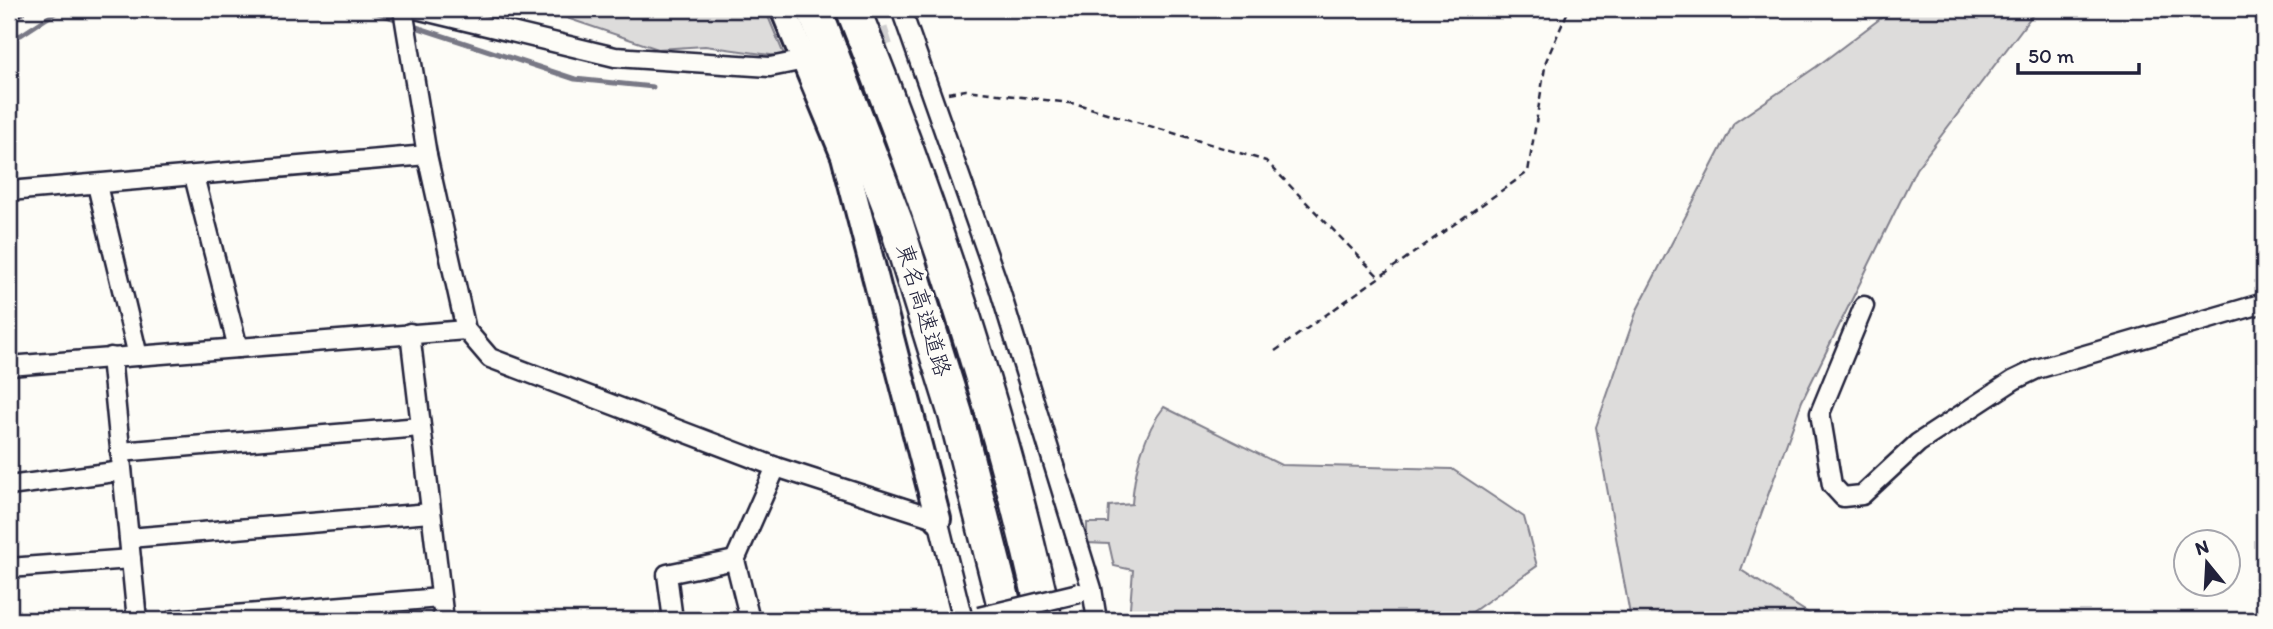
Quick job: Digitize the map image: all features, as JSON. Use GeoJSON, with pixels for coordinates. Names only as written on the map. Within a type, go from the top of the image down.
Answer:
{"type":"FeatureCollection","features":[{"type":"Feature","properties":{"kind":"highway","name":"東名高速道路"},"geometry":{"type":"LineString","coordinates":[[814,9],[897,223],[956,416],[978,619]]}},
{"type":"Feature","properties":{"kind":"highway","name":"東名高速道路"},"geometry":{"type":"LineString","coordinates":[[853,9],[897,119],[965,321],[1021,509],[1045,620]]}},
{"type":"Feature","properties":{"kind":"street"},"geometry":{"type":"LineString","coordinates":[[402,9],[427,155],[466,330],[490,358],[776,467],[938,519]]}},
{"type":"Feature","properties":{"kind":"street"},"geometry":{"type":"LineString","coordinates":[[416,9],[565,42],[615,57],[770,67],[810,59]]}},
{"type":"Feature","properties":{"kind":"street"},"geometry":{"type":"LineString","coordinates":[[782,9],[810,59],[844,156],[938,519],[978,619],[1085,591]]}},
{"type":"Feature","properties":{"kind":"street"},"geometry":{"type":"LineString","coordinates":[[901,9],[998,284],[1085,591],[1097,620]]}},
{"type":"Feature","properties":{"kind":"street"},"geometry":{"type":"LineString","coordinates":[[890,35],[908,30]]}},
{"type":"Feature","properties":{"kind":"street"},"geometry":{"type":"LineString","coordinates":[[9,191],[427,155]]}},
{"type":"Feature","properties":{"kind":"street"},"geometry":{"type":"LineString","coordinates":[[194,176],[238,348]]}},
{"type":"Feature","properties":{"kind":"street"},"geometry":{"type":"LineString","coordinates":[[97,185],[138,356]]}},
{"type":"Feature","properties":{"kind":"street"},"geometry":{"type":"LineString","coordinates":[[1864,306],[1820,413],[1832,485],[1843,497],[1862,495],[1918,443],[2014,380],[2037,369],[2264,303]]}},
{"type":"Feature","properties":{"kind":"street"},"geometry":{"type":"LineString","coordinates":[[9,366],[466,330]]}},
{"type":"Feature","properties":{"kind":"street"},"geometry":{"type":"LineString","coordinates":[[410,333],[444,620]]}},
{"type":"Feature","properties":{"kind":"street"},"geometry":{"type":"LineString","coordinates":[[111,357],[137,620]]}},
{"type":"Feature","properties":{"kind":"street"},"geometry":{"type":"LineString","coordinates":[[120,452],[421,427]]}},
{"type":"Feature","properties":{"kind":"street"},"geometry":{"type":"LineString","coordinates":[[750,620],[735,560],[776,467]]}},
{"type":"Feature","properties":{"kind":"street"},"geometry":{"type":"LineString","coordinates":[[9,486],[122,471]]}},
{"type":"Feature","properties":{"kind":"street"},"geometry":{"type":"LineString","coordinates":[[129,538],[430,513]]}},
{"type":"Feature","properties":{"kind":"street"},"geometry":{"type":"LineString","coordinates":[[9,568],[131,559]]}},
{"type":"Feature","properties":{"kind":"street"},"geometry":{"type":"LineString","coordinates":[[673,620],[667,574],[735,560]]}},
{"type":"Feature","properties":{"kind":"street"},"geometry":{"type":"LineString","coordinates":[[174,620],[440,598]]}},
{"type":"Feature","properties":{"kind":"path"},"geometry":{"type":"LineString","coordinates":[[9,22],[31,9]]}},
{"type":"Feature","properties":{"kind":"path"},"geometry":{"type":"LineString","coordinates":[[1275,351],[1528,172],[1546,61],[1569,9]]}},
{"type":"Feature","properties":{"kind":"path"},"geometry":{"type":"LineString","coordinates":[[933,95],[966,90],[1077,104],[1266,161],[1380,278]]}},
{"type":"Feature","properties":{"kind":"shaded area"},"geometry":{"type":"Polygon","coordinates":[[[521,9],[765,9],[785,57],[705,46],[658,49],[558,15],[521,9]]]}},
{"type":"Feature","properties":{"kind":"shaded area"},"geometry":{"type":"Polygon","coordinates":[[[1893,9],[2037,9],[1916,169],[1802,401],[1741,570],[1819,620],[1631,620],[1596,427],[1637,310],[1734,123],[1816,67],[1893,9]]]}},
{"type":"Feature","properties":{"kind":"shaded area"},"geometry":{"type":"Polygon","coordinates":[[[1164,407],[1281,465],[1452,469],[1524,517],[1537,566],[1461,620],[1129,620],[1133,570],[1114,566],[1109,544],[1087,543],[1087,523],[1108,523],[1109,506],[1132,504],[1141,453],[1151,428],[1164,407]]]}},
{"type":"Feature","properties":{"kind":"waterway"},"geometry":{"type":"LineString","coordinates":[[9,37],[21,35],[61,9]]}},
{"type":"Feature","properties":{"kind":"waterway"},"geometry":{"type":"LineString","coordinates":[[366,9],[401,21]]}},
{"type":"Feature","properties":{"kind":"waterway"},"geometry":{"type":"LineString","coordinates":[[410,25],[575,79],[653,87]]}},
{"type":"Feature","properties":{"kind":"tunnel"},"geometry":{"type":"LineString","coordinates":[[826,55],[890,35]]}}]}
